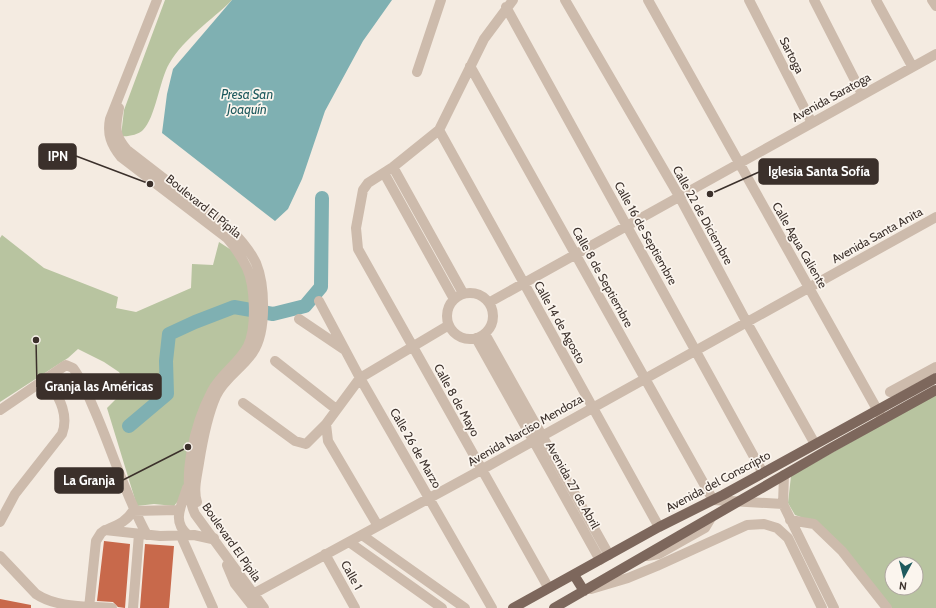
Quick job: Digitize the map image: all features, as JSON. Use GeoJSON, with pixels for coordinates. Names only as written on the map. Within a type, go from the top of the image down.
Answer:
{"type":"FeatureCollection","features":[{"type":"Feature","properties":{"kind":"main road","name":"Avenida del Conscripto"},"geometry":{"type":"LineString","coordinates":[[513,608],[548,587],[574,575],[659,527],[713,500],[936,378]]}},
{"type":"Feature","properties":{"kind":"main road"},"geometry":{"type":"LineString","coordinates":[[554,608],[647,556],[831,448],[936,390]]}},
{"type":"Feature","properties":{"kind":"main road"},"geometry":{"type":"LineString","coordinates":[[574,575],[584,591]]}},
{"type":"Feature","properties":{"kind":"street","name":"Boulevard El Pípila"},"geometry":{"type":"LineString","coordinates":[[157,0],[110,119],[110,140],[120,157],[226,238],[236,249],[247,269],[258,305]]}},
{"type":"Feature","properties":{"kind":"street","name":"Boulevard El Pípila"},"geometry":{"type":"LineString","coordinates":[[161,0],[119,109],[116,131],[119,140],[127,150],[214,216],[245,244],[256,264],[260,282],[258,317],[261,333],[254,352],[227,380],[216,395],[201,451],[195,497],[198,507],[226,559],[255,593]]}},
{"type":"Feature","properties":{"kind":"street"},"geometry":{"type":"LineString","coordinates":[[417,72],[441,0]]}},
{"type":"Feature","properties":{"kind":"street","name":"Calle 22 de Diciembre"},"geometry":{"type":"LineString","coordinates":[[566,0],[680,196],[746,321],[815,444]]}},
{"type":"Feature","properties":{"kind":"street","name":"Calle Agua Caliente"},"geometry":{"type":"LineString","coordinates":[[648,0],[738,164],[810,287],[884,420]]}},
{"type":"Feature","properties":{"kind":"street","name":"Sartoga"},"geometry":{"type":"LineString","coordinates":[[749,0],[812,123]]}},
{"type":"Feature","properties":{"kind":"street"},"geometry":{"type":"LineString","coordinates":[[814,0],[862,94]]}},
{"type":"Feature","properties":{"kind":"street"},"geometry":{"type":"LineString","coordinates":[[876,0],[912,66]]}},
{"type":"Feature","properties":{"kind":"street"},"geometry":{"type":"LineString","coordinates":[[932,0],[936,6]]}},
{"type":"Feature","properties":{"kind":"street"},"geometry":{"type":"LineString","coordinates":[[439,130],[484,39],[509,3]]}},
{"type":"Feature","properties":{"kind":"street","name":"Calle 16 de Septiembre"},"geometry":{"type":"LineString","coordinates":[[509,3],[628,226],[763,472]]}},
{"type":"Feature","properties":{"kind":"street","name":"Avenida Saratoga"},"geometry":{"type":"LineString","coordinates":[[490,302],[936,54]]}},
{"type":"Feature","properties":{"kind":"street","name":"Calle 8 de Septiembre"},"geometry":{"type":"LineString","coordinates":[[470,66],[713,500]]}},
{"type":"Feature","properties":{"kind":"street","name":"Calle 8 de Mayo"},"geometry":{"type":"LineString","coordinates":[[439,130],[393,167],[368,183],[364,190],[355,238],[358,249],[548,587]]}},
{"type":"Feature","properties":{"kind":"street","name":"Calle 14 de Agosto"},"geometry":{"type":"LineString","coordinates":[[439,130],[659,527]]}},
{"type":"Feature","properties":{"kind":"street"},"geometry":{"type":"LineString","coordinates":[[393,167],[458,296]]}},
{"type":"Feature","properties":{"kind":"street"},"geometry":{"type":"LineString","coordinates":[[384,173],[458,296]]}},
{"type":"Feature","properties":{"kind":"street","name":"Avenida Santa Anita"},"geometry":{"type":"LineString","coordinates":[[810,287],[936,217]]}},
{"type":"Feature","properties":{"kind":"street","name":"Avenida Narciso Mendoza"},"geometry":{"type":"LineString","coordinates":[[255,593],[481,470],[593,406],[810,287]]}},
{"type":"Feature","properties":{"kind":"street"},"geometry":{"type":"LineString","coordinates":[[478,294],[490,302],[494,319],[491,327],[480,336],[460,337],[449,325],[447,311],[458,296],[478,294]]}},
{"type":"Feature","properties":{"kind":"street","name":"Calle 26 de Marzo"},"geometry":{"type":"LineString","coordinates":[[319,301],[360,378],[492,608]]}},
{"type":"Feature","properties":{"kind":"street","name":"Boulevard El Pípila"},"geometry":{"type":"LineString","coordinates":[[258,317],[247,346],[212,391],[200,420],[192,450],[188,486],[191,506],[194,514],[255,593],[264,608]]}},
{"type":"Feature","properties":{"kind":"street"},"geometry":{"type":"LineString","coordinates":[[298,319],[346,351]]}},
{"type":"Feature","properties":{"kind":"street"},"geometry":{"type":"LineString","coordinates":[[243,403],[295,442],[306,444],[310,442],[326,424],[360,378],[449,325]]}},
{"type":"Feature","properties":{"kind":"street","name":"Avenida 27 de Abril"},"geometry":{"type":"LineString","coordinates":[[480,336],[538,438],[610,555]]}},
{"type":"Feature","properties":{"kind":"street"},"geometry":{"type":"LineString","coordinates":[[275,361],[336,409]]}},
{"type":"Feature","properties":{"kind":"street"},"geometry":{"type":"LineString","coordinates":[[0,410],[47,377],[66,366],[73,368],[76,372],[108,441],[143,535],[133,608]]}},
{"type":"Feature","properties":{"kind":"street"},"geometry":{"type":"LineString","coordinates":[[890,392],[936,367]]}},
{"type":"Feature","properties":{"kind":"street"},"geometry":{"type":"LineString","coordinates":[[0,522],[15,494],[62,434],[65,427],[66,415],[47,377]]}},
{"type":"Feature","properties":{"kind":"street"},"geometry":{"type":"LineString","coordinates":[[326,424],[328,441],[378,526]]}},
{"type":"Feature","properties":{"kind":"street","name":"Avenida 27 de Abril"},"geometry":{"type":"LineString","coordinates":[[538,438],[600,560]]}},
{"type":"Feature","properties":{"kind":"street"},"geometry":{"type":"LineString","coordinates":[[784,475],[783,504],[834,608]]}},
{"type":"Feature","properties":{"kind":"street"},"geometry":{"type":"LineString","coordinates":[[188,486],[178,510],[180,526],[185,535],[213,608]]}},
{"type":"Feature","properties":{"kind":"street"},"geometry":{"type":"LineString","coordinates":[[713,500],[783,504]]}},
{"type":"Feature","properties":{"kind":"street"},"geometry":{"type":"LineString","coordinates":[[89,607],[96,541],[101,533],[125,521],[134,511],[178,510]]}},
{"type":"Feature","properties":{"kind":"street"},"geometry":{"type":"LineString","coordinates":[[790,520],[814,524],[842,551],[887,608]]}},
{"type":"Feature","properties":{"kind":"street"},"geometry":{"type":"LineString","coordinates":[[584,591],[635,575],[747,525],[764,524],[777,528],[788,538],[822,608]]}},
{"type":"Feature","properties":{"kind":"street"},"geometry":{"type":"LineString","coordinates":[[105,530],[143,535],[185,535],[214,538]]}},
{"type":"Feature","properties":{"kind":"street"},"geometry":{"type":"LineString","coordinates":[[362,535],[465,608]]}},
{"type":"Feature","properties":{"kind":"street"},"geometry":{"type":"LineString","coordinates":[[349,542],[442,608]]}},
{"type":"Feature","properties":{"kind":"street","name":"Calle 1"},"geometry":{"type":"LineString","coordinates":[[326,554],[355,608]]}},
{"type":"Feature","properties":{"kind":"street"},"geometry":{"type":"LineString","coordinates":[[0,556],[36,594],[42,598],[57,603],[112,608]]}},
{"type":"Feature","properties":{"kind":"street"},"geometry":{"type":"LineString","coordinates":[[226,559],[235,584],[254,608]]}},
{"type":"Feature","properties":{"kind":"green space"},"geometry":{"type":"Polygon","coordinates":[[[165,0],[232,0],[190,37],[175,54],[166,71],[151,117],[143,130],[132,135],[121,136],[124,110],[165,0]]]}},
{"type":"Feature","properties":{"kind":"green space"},"geometry":{"type":"Polygon","coordinates":[[[2,235],[44,268],[118,297],[116,308],[136,312],[191,288],[192,264],[213,265],[219,242],[236,253],[249,282],[251,324],[243,349],[225,370],[183,495],[174,506],[154,504],[137,506],[107,408],[128,387],[119,372],[104,362],[78,349],[68,358],[0,402],[0,238],[2,235]]]}},
{"type":"Feature","properties":{"kind":"green space"},"geometry":{"type":"Polygon","coordinates":[[[936,394],[936,608],[892,608],[815,522],[795,515],[788,503],[791,476],[936,394]]]}},
{"type":"Feature","properties":{"kind":"water","name":"Presa San Joaquín"},"geometry":{"type":"Polygon","coordinates":[[[232,0],[392,0],[363,41],[325,111],[302,179],[288,209],[275,221],[162,133],[167,94],[173,69],[232,0]]]}},
{"type":"Feature","properties":{"kind":"building"},"geometry":{"type":"Polygon","coordinates":[[[104,541],[130,544],[125,608],[118,607],[113,602],[97,601],[104,541]]]}},
{"type":"Feature","properties":{"kind":"building"},"geometry":{"type":"Polygon","coordinates":[[[145,544],[174,546],[169,608],[140,608],[145,544]]]}},
{"type":"Feature","properties":{"kind":"building"},"geometry":{"type":"Polygon","coordinates":[[[0,599],[31,605],[31,608],[0,608],[0,599]]]}},
{"type":"Feature","properties":{"kind":"waterway"},"geometry":{"type":"LineString","coordinates":[[129,426],[167,394],[166,361],[169,334],[234,307],[273,314],[305,306],[321,287],[322,198]]}},
{"type":"Feature","properties":{"kind":"place","name":"IPN"},"geometry":{"type":"Point","coordinates":[150,184]}},
{"type":"Feature","properties":{"kind":"place","name":"Iglesia Santa Sofía"},"geometry":{"type":"Point","coordinates":[710,194]}},
{"type":"Feature","properties":{"kind":"place","name":"Granja las Américas"},"geometry":{"type":"Point","coordinates":[36,340]}},
{"type":"Feature","properties":{"kind":"place","name":"La Granja"},"geometry":{"type":"Point","coordinates":[188,447]}}]}
